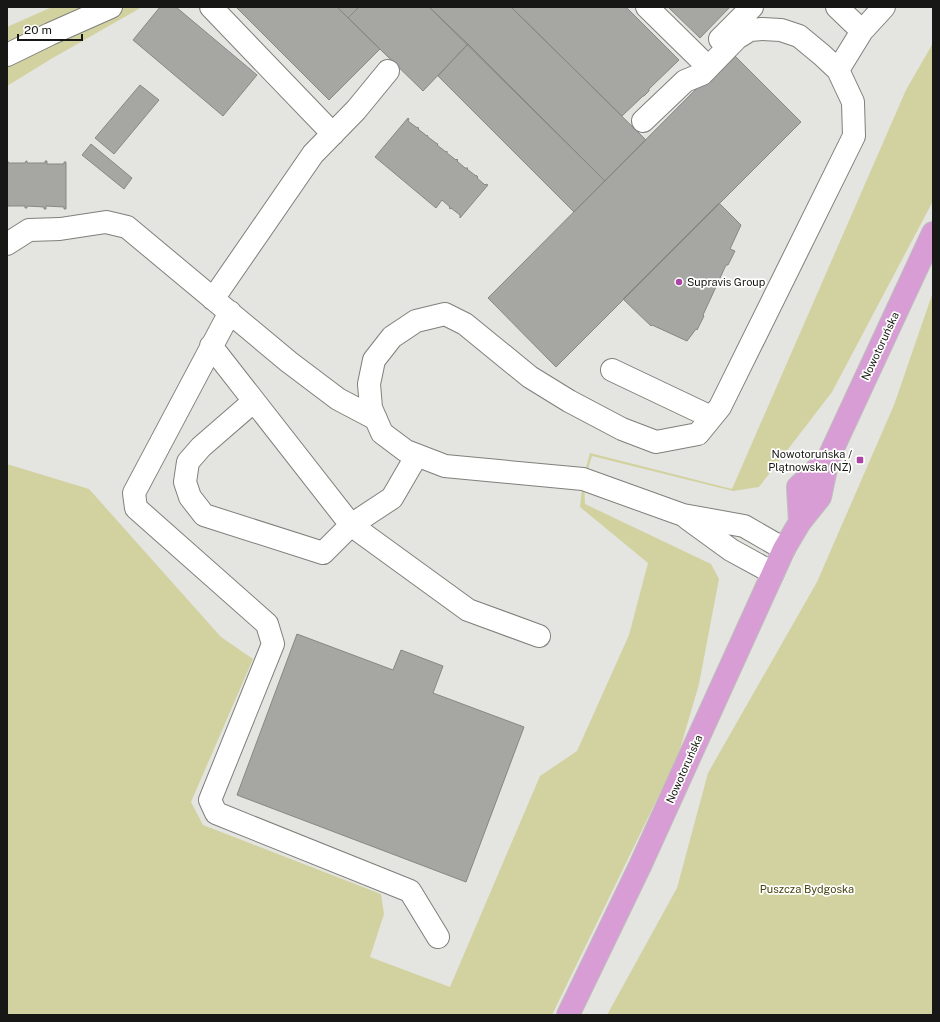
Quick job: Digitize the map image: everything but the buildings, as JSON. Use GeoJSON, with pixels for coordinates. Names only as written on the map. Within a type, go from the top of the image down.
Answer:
{"type":"FeatureCollection","features":[{"type":"Feature","properties":{"kind":"main road","name":"Nowotoruńska"},"geometry":{"type":"LineString","coordinates":[[568,1015],[640,866],[784,549],[800,522],[798,487],[828,459],[933,233]]}},
{"type":"Feature","properties":{"kind":"lane"},"geometry":{"type":"LineString","coordinates":[[7,55],[111,7]]}},
{"type":"Feature","properties":{"kind":"lane"},"geometry":{"type":"LineString","coordinates":[[211,7],[333,134]]}},
{"type":"Feature","properties":{"kind":"lane"},"geometry":{"type":"LineString","coordinates":[[647,7],[700,59]]}},
{"type":"Feature","properties":{"kind":"lane"},"geometry":{"type":"LineString","coordinates":[[643,121],[685,81],[694,64],[752,7]]}},
{"type":"Feature","properties":{"kind":"lane"},"geometry":{"type":"LineString","coordinates":[[837,7],[862,31]]}},
{"type":"Feature","properties":{"kind":"lane"},"geometry":{"type":"LineString","coordinates":[[838,70],[862,31],[884,7]]}},
{"type":"Feature","properties":{"kind":"lane"},"geometry":{"type":"LineString","coordinates":[[685,81],[702,74],[737,38],[750,30],[781,30],[799,36],[838,70],[853,102],[854,136],[720,407],[698,434],[656,442],[622,429],[569,401],[530,378],[465,324],[445,314],[416,321],[392,337],[374,360],[369,384],[371,408],[382,433],[406,451],[445,466],[583,479],[683,515],[744,526],[784,549]]}},
{"type":"Feature","properties":{"kind":"lane"},"geometry":{"type":"LineString","coordinates":[[388,71],[356,110],[313,154],[221,305],[212,346],[134,493],[136,508],[267,624],[273,644],[210,800],[216,813],[410,891],[438,937]]}},
{"type":"Feature","properties":{"kind":"lane"},"geometry":{"type":"LineString","coordinates":[[7,244],[29,230],[60,228],[106,222],[127,227],[289,362],[338,399],[376,419]]}},
{"type":"Feature","properties":{"kind":"lane"},"geometry":{"type":"LineString","coordinates":[[212,346],[351,525],[468,610],[539,636]]}},
{"type":"Feature","properties":{"kind":"lane"},"geometry":{"type":"LineString","coordinates":[[612,370],[712,417]]}},
{"type":"Feature","properties":{"kind":"lane"},"geometry":{"type":"LineString","coordinates":[[254,401],[201,447],[188,462],[185,482],[190,497],[204,515],[323,553],[351,525],[392,498],[417,455]]}},
{"type":"Feature","properties":{"kind":"lane"},"geometry":{"type":"LineString","coordinates":[[683,515],[731,550],[773,573]]}},
{"type":"Feature","properties":{"kind":"green space"},"geometry":{"type":"Polygon","coordinates":[[[52,7],[142,7],[7,86],[7,27],[52,7]]]}},
{"type":"Feature","properties":{"kind":"green space"},"geometry":{"type":"Polygon","coordinates":[[[933,43],[933,201],[832,392],[759,487],[733,491],[592,456],[584,482],[585,504],[711,564],[719,579],[699,684],[678,756],[552,1015],[7,1015],[7,464],[89,489],[221,637],[253,659],[191,802],[203,825],[381,894],[384,914],[370,957],[450,987],[540,776],[577,751],[629,635],[648,563],[580,507],[583,479],[590,453],[732,489],[906,90],[933,43]]]}},
{"type":"Feature","properties":{"kind":"green space","name":"Puszcza Bydgoska"},"geometry":{"type":"Polygon","coordinates":[[[933,292],[933,1015],[607,1015],[677,888],[708,773],[817,582],[894,405],[933,292]]]}},
{"type":"Feature","properties":{"kind":"place","name":"Supravis Group"},"geometry":{"type":"Point","coordinates":[679,282]}},
{"type":"Feature","properties":{"kind":"place","name":"Nowotoruńska / Plątnowska (NŻ)"},"geometry":{"type":"Point","coordinates":[860,460]}}]}
